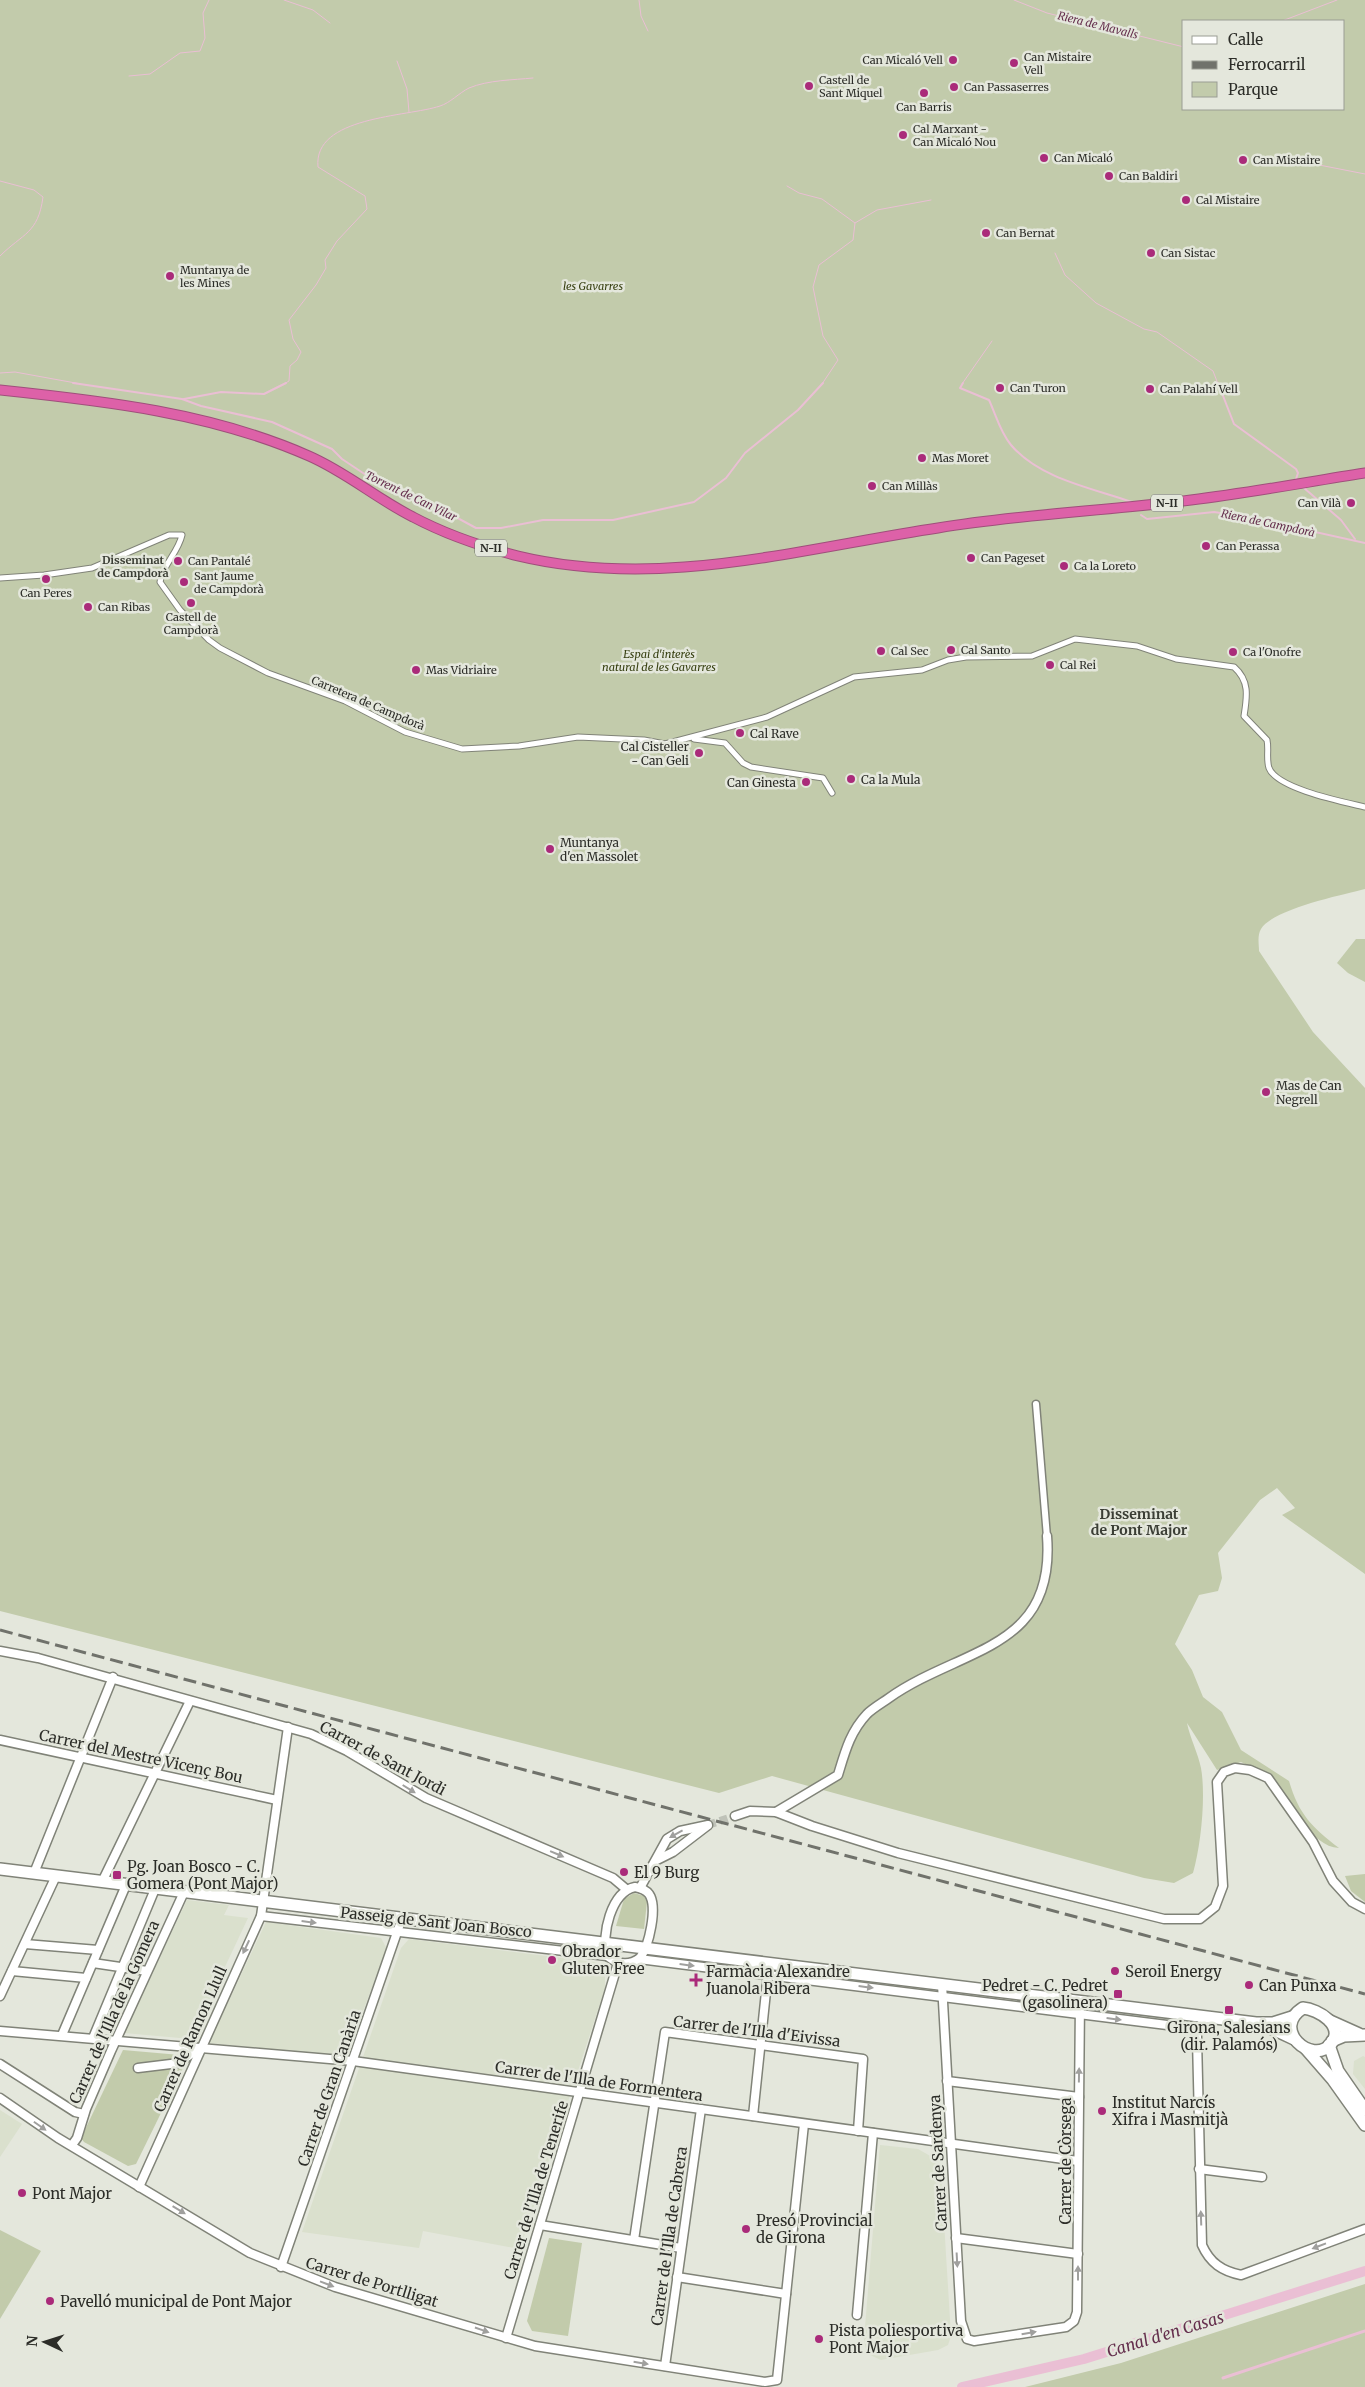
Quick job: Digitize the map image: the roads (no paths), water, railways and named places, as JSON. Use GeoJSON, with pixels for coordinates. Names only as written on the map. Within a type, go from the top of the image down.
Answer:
{"type":"FeatureCollection","features":[{"type":"Feature","properties":{"kind":"highway","name":"N-II"},"geometry":{"type":"LineString","coordinates":[[0,391],[49,394],[163,412],[243,430],[315,458],[414,517],[472,542],[519,556],[554,562],[625,569],[679,569],[742,562],[941,527],[1192,500],[1365,473]]}},
{"type":"Feature","properties":{"kind":"street","name":"Carretera de Campdorà"},"geometry":{"type":"LineString","coordinates":[[0,578],[20,575],[44,575],[92,568],[169,535],[182,535],[160,576],[160,582],[180,610],[209,640],[220,648],[268,673],[345,701],[405,732],[462,749],[519,746],[578,737],[644,740],[665,744],[767,717],[837,683],[868,674],[922,670],[948,660],[966,657],[1032,656],[1075,639],[1137,646],[1176,659],[1234,667],[1245,678],[1248,688],[1244,716],[1266,738],[1268,763],[1271,771],[1299,788],[1365,806]]}},
{"type":"Feature","properties":{"kind":"street"},"geometry":{"type":"LineString","coordinates":[[693,738],[726,743],[743,763],[751,767],[823,778],[832,793]]}},
{"type":"Feature","properties":{"kind":"street"},"geometry":{"type":"LineString","coordinates":[[776,1812],[838,1775],[850,1736],[868,1713],[906,1686],[980,1651],[1016,1630],[1039,1601],[1047,1576],[1048,1549],[1036,1404]]}},
{"type":"Feature","properties":{"kind":"street","name":"Carrer de Sant Jordi"},"geometry":{"type":"LineString","coordinates":[[0,1651],[38,1658],[113,1678],[322,1738],[426,1798],[613,1878],[626,1889]]}},
{"type":"Feature","properties":{"kind":"street"},"geometry":{"type":"LineString","coordinates":[[34,1873],[113,1678]]}},
{"type":"Feature","properties":{"kind":"street"},"geometry":{"type":"LineString","coordinates":[[102,1882],[190,1701]]}},
{"type":"Feature","properties":{"kind":"street","name":"Carrer de Ramon Llull"},"geometry":{"type":"LineString","coordinates":[[140,2187],[200,2047],[261,1916],[276,1800],[288,1728]]}},
{"type":"Feature","properties":{"kind":"street","name":"Carrer del Mestre Vicenç Bou"},"geometry":{"type":"LineString","coordinates":[[0,1740],[276,1800]]}},
{"type":"Feature","properties":{"kind":"street"},"geometry":{"type":"LineString","coordinates":[[734,1816],[750,1811],[776,1812],[812,1826],[898,1854],[1164,1919],[1200,1919],[1214,1907],[1223,1886],[1217,1782],[1224,1772],[1235,1768],[1242,1769],[1268,1778],[1313,1842],[1333,1881],[1352,1902],[1365,1909]]}},
{"type":"Feature","properties":{"kind":"street"},"geometry":{"type":"LineString","coordinates":[[640,1888],[657,1860],[663,1845],[674,1835],[688,1829],[708,1825],[673,1852],[657,1860]]}},
{"type":"Feature","properties":{"kind":"street"},"geometry":{"type":"LineString","coordinates":[[0,1869],[1256,2023],[1273,2023],[1292,2016],[1299,2010],[1310,2008],[1322,2012],[1330,2021],[1334,2032],[1330,2043],[1330,2056],[1334,2074],[1365,2125]]}},
{"type":"Feature","properties":{"kind":"street"},"geometry":{"type":"LineString","coordinates":[[0,1996],[56,1876]]}},
{"type":"Feature","properties":{"kind":"street"},"geometry":{"type":"LineString","coordinates":[[62,2035],[126,1885]]}},
{"type":"Feature","properties":{"kind":"street"},"geometry":{"type":"LineString","coordinates":[[639,1959],[646,1948],[653,1907],[650,1896],[640,1888],[626,1889],[618,1899],[604,1943],[607,1956],[618,1963],[629,1963],[639,1959],[1183,2027],[1197,2031]]}},
{"type":"Feature","properties":{"kind":"street"},"geometry":{"type":"LineString","coordinates":[[93,2038],[155,1889]]}},
{"type":"Feature","properties":{"kind":"street","name":"Carrer de l'Illa de la Gomera"},"geometry":{"type":"LineString","coordinates":[[72,2145],[77,2138],[84,2114],[116,2041],[184,1892]]}},
{"type":"Feature","properties":{"kind":"street","name":"Passeig de Sant Joan Bosco"},"geometry":{"type":"LineString","coordinates":[[261,1916],[607,1956]]}},
{"type":"Feature","properties":{"kind":"street","name":"Carrer de Gran Canària"},"geometry":{"type":"LineString","coordinates":[[281,2267],[402,1918]]}},
{"type":"Feature","properties":{"kind":"street"},"geometry":{"type":"LineString","coordinates":[[25,1944],[98,1950]]}},
{"type":"Feature","properties":{"kind":"street"},"geometry":{"type":"LineString","coordinates":[[93,1963],[147,1971]]}},
{"type":"Feature","properties":{"kind":"street","name":"Carrer de l'Illa de Tenerife"},"geometry":{"type":"LineString","coordinates":[[506,2338],[618,1963]]}},
{"type":"Feature","properties":{"kind":"street"},"geometry":{"type":"LineString","coordinates":[[753,2116],[769,1963]]}},
{"type":"Feature","properties":{"kind":"street"},"geometry":{"type":"LineString","coordinates":[[12,1971],[86,1978]]}},
{"type":"Feature","properties":{"kind":"street","name":"Carrer de Sardenya"},"geometry":{"type":"LineString","coordinates":[[942,1984],[961,2321],[967,2338],[982,2341],[1066,2327],[1074,2320]]}},
{"type":"Feature","properties":{"kind":"street","name":"Carrer de Còrsega"},"geometry":{"type":"LineString","coordinates":[[1074,2320],[1077,2312],[1080,2000]]}},
{"type":"Feature","properties":{"kind":"street"},"geometry":{"type":"LineString","coordinates":[[1206,2016],[1197,2031],[1199,2169],[1202,2245],[1213,2263],[1230,2273],[1242,2275],[1251,2273],[1365,2229]]}},
{"type":"Feature","properties":{"kind":"street"},"geometry":{"type":"LineString","coordinates":[[1292,2016],[1290,2027],[1294,2039]]}},
{"type":"Feature","properties":{"kind":"street"},"geometry":{"type":"LineString","coordinates":[[1330,2021],[1362,2035]]}},
{"type":"Feature","properties":{"kind":"street"},"geometry":{"type":"LineString","coordinates":[[1256,2023],[1294,2039],[1306,2048],[1334,2074],[1365,2110]]}},
{"type":"Feature","properties":{"kind":"street","name":"Carrer de l'Illa de Formentera"},"geometry":{"type":"LineString","coordinates":[[0,2031],[353,2061],[1078,2161]]}},
{"type":"Feature","properties":{"kind":"street","name":"Carrer de l'Illa d'Eivissa"},"geometry":{"type":"LineString","coordinates":[[634,2240],[665,2032],[863,2059],[858,2131]]}},
{"type":"Feature","properties":{"kind":"street"},"geometry":{"type":"LineString","coordinates":[[1306,2048],[1316,2050],[1344,2036],[1362,2035]]}},
{"type":"Feature","properties":{"kind":"street"},"geometry":{"type":"LineString","coordinates":[[138,2068],[179,2063],[200,2047]]}},
{"type":"Feature","properties":{"kind":"street"},"geometry":{"type":"LineString","coordinates":[[0,2064],[75,2112],[84,2114]]}},
{"type":"Feature","properties":{"kind":"street"},"geometry":{"type":"LineString","coordinates":[[947,2081],[1079,2097]]}},
{"type":"Feature","properties":{"kind":"street","name":"Carrer de Portlligat"},"geometry":{"type":"LineString","coordinates":[[0,2098],[58,2138],[250,2253],[335,2287],[535,2346],[765,2382],[778,2380],[786,2294]]}},
{"type":"Feature","properties":{"kind":"street","name":"Carrer de l'Illa de Cabrera"},"geometry":{"type":"LineString","coordinates":[[665,2366],[701,2109]]}},
{"type":"Feature","properties":{"kind":"street"},"geometry":{"type":"LineString","coordinates":[[677,2277],[786,2294],[804,2124]]}},
{"type":"Feature","properties":{"kind":"street"},"geometry":{"type":"LineString","coordinates":[[857,2315],[873,2133]]}},
{"type":"Feature","properties":{"kind":"street"},"geometry":{"type":"LineString","coordinates":[[1199,2169],[1262,2177]]}},
{"type":"Feature","properties":{"kind":"street"},"geometry":{"type":"LineString","coordinates":[[540,2225],[681,2248]]}},
{"type":"Feature","properties":{"kind":"street"},"geometry":{"type":"LineString","coordinates":[[956,2238],[1078,2254]]}},
{"type":"Feature","properties":{"kind":"waterway"},"geometry":{"type":"LineString","coordinates":[[129,76],[150,74],[180,53],[200,51],[205,38],[203,13],[209,0]]}},
{"type":"Feature","properties":{"kind":"waterway"},"geometry":{"type":"LineString","coordinates":[[284,0],[313,10],[330,23]]}},
{"type":"Feature","properties":{"kind":"waterway"},"geometry":{"type":"LineString","coordinates":[[639,0],[641,16],[648,31]]}},
{"type":"Feature","properties":{"kind":"waterway","name":"Riera de Mavalls"},"geometry":{"type":"LineString","coordinates":[[1014,0],[1047,13],[1182,47]]}},
{"type":"Feature","properties":{"kind":"waterway","name":"Riera de Mavalls"},"geometry":{"type":"LineString","coordinates":[[1285,20],[1337,0]]}},
{"type":"Feature","properties":{"kind":"waterway"},"geometry":{"type":"LineString","coordinates":[[397,61],[407,89],[409,112]]}},
{"type":"Feature","properties":{"kind":"waterway"},"geometry":{"type":"LineString","coordinates":[[284,384],[289,381],[290,366],[297,360],[301,352],[293,339],[289,320],[316,285],[326,268],[325,260],[337,241],[367,209],[365,196],[318,167],[320,150],[330,137],[346,128],[365,121],[440,106],[476,85],[533,78]]}},
{"type":"Feature","properties":{"kind":"waterway"},"geometry":{"type":"LineString","coordinates":[[1309,163],[1365,174]]}},
{"type":"Feature","properties":{"kind":"waterway"},"geometry":{"type":"LineString","coordinates":[[0,181],[34,190],[43,197],[41,209],[33,226],[0,256]]}},
{"type":"Feature","properties":{"kind":"waterway","name":"Torrent de Can Vilar"},"geometry":{"type":"LineString","coordinates":[[787,186],[799,193],[822,199],[855,223]]}},
{"type":"Feature","properties":{"kind":"waterway"},"geometry":{"type":"LineString","coordinates":[[855,223],[877,210],[931,200]]}},
{"type":"Feature","properties":{"kind":"waterway","name":"Torrent de Can Vilar"},"geometry":{"type":"LineString","coordinates":[[822,384],[838,360],[823,336],[813,287],[819,265],[853,240],[855,223]]}},
{"type":"Feature","properties":{"kind":"waterway"},"geometry":{"type":"LineString","coordinates":[[1055,253],[1065,275],[1096,303],[1144,329],[1157,332],[1213,371],[1218,384]]}},
{"type":"Feature","properties":{"kind":"waterway","name":"Riera de Campdorà"},"geometry":{"type":"LineString","coordinates":[[962,384],[992,341]]}},
{"type":"Feature","properties":{"kind":"waterway","name":"Torrent de Can Vilar"},"geometry":{"type":"LineString","coordinates":[[0,373],[15,372],[81,384]]}},
{"type":"Feature","properties":{"kind":"waterway","name":"Torrent de Can Vilar"},"geometry":{"type":"LineString","coordinates":[[73,383],[182,399],[201,406],[272,422],[332,449],[342,459],[366,475],[417,496],[476,528],[501,528],[543,520],[613,520],[694,502],[726,478],[745,453],[798,410],[823,383]]}},
{"type":"Feature","properties":{"kind":"waterway","name":"Riera de Campdorà"},"geometry":{"type":"LineString","coordinates":[[963,383],[960,388],[989,400],[1007,440],[1023,457],[1051,474],[1067,481],[1132,502]]}},
{"type":"Feature","properties":{"kind":"waterway"},"geometry":{"type":"LineString","coordinates":[[1218,383],[1234,424],[1296,469],[1298,473],[1296,479]]}},
{"type":"Feature","properties":{"kind":"waterway"},"geometry":{"type":"LineString","coordinates":[[184,399],[221,392],[264,394],[284,384]]}},
{"type":"Feature","properties":{"kind":"waterway"},"geometry":{"type":"LineString","coordinates":[[1304,488],[1341,520],[1355,539]]}},
{"type":"Feature","properties":{"kind":"waterway","name":"Riera de Campdorà"},"geometry":{"type":"LineString","coordinates":[[1141,515],[1147,519],[1214,512],[1247,517],[1365,543]]}},
{"type":"Feature","properties":{"kind":"waterway","name":"Canal d'en Casas"},"geometry":{"type":"LineString","coordinates":[[962,2387],[1084,2359],[1365,2271]]}},
{"type":"Feature","properties":{"kind":"waterway"},"geometry":{"type":"LineString","coordinates":[[1223,2378],[1365,2331]]}},
{"type":"Feature","properties":{"kind":"tunnel"},"geometry":{"type":"LineString","coordinates":[[708,1825],[735,1816]]}},
{"type":"Feature","properties":{"kind":"railway"},"geometry":{"type":"LineString","coordinates":[[0,1630],[1365,1994]]}},
{"type":"Feature","properties":{"kind":"place","name":"Can Micaló Vell"},"geometry":{"type":"Point","coordinates":[953,60]}},
{"type":"Feature","properties":{"kind":"place","name":"Can Mistaire Vell"},"geometry":{"type":"Point","coordinates":[1014,63]}},
{"type":"Feature","properties":{"kind":"place","name":"Castell de Sant Miquel"},"geometry":{"type":"Point","coordinates":[809,86]}},
{"type":"Feature","properties":{"kind":"place","name":"Can Passaserres"},"geometry":{"type":"Point","coordinates":[954,87]}},
{"type":"Feature","properties":{"kind":"place","name":"Can Barris"},"geometry":{"type":"Point","coordinates":[924,93]}},
{"type":"Feature","properties":{"kind":"place","name":"Cal Marxant - Can Micaló Nou"},"geometry":{"type":"Point","coordinates":[903,135]}},
{"type":"Feature","properties":{"kind":"place","name":"Can Micaló"},"geometry":{"type":"Point","coordinates":[1044,158]}},
{"type":"Feature","properties":{"kind":"place","name":"Can Mistaire"},"geometry":{"type":"Point","coordinates":[1243,160]}},
{"type":"Feature","properties":{"kind":"place","name":"Can Baldiri"},"geometry":{"type":"Point","coordinates":[1109,176]}},
{"type":"Feature","properties":{"kind":"place","name":"Cal Mistaire"},"geometry":{"type":"Point","coordinates":[1186,200]}},
{"type":"Feature","properties":{"kind":"place","name":"Can Bernat"},"geometry":{"type":"Point","coordinates":[986,233]}},
{"type":"Feature","properties":{"kind":"place","name":"Can Sistac"},"geometry":{"type":"Point","coordinates":[1151,253]}},
{"type":"Feature","properties":{"kind":"place","name":"Muntanya de les Mines"},"geometry":{"type":"Point","coordinates":[170,276]}},
{"type":"Feature","properties":{"kind":"place","name":"Can Turon"},"geometry":{"type":"Point","coordinates":[1000,388]}},
{"type":"Feature","properties":{"kind":"place","name":"Can Palahí Vell"},"geometry":{"type":"Point","coordinates":[1150,389]}},
{"type":"Feature","properties":{"kind":"place","name":"Mas Moret"},"geometry":{"type":"Point","coordinates":[922,458]}},
{"type":"Feature","properties":{"kind":"place","name":"Can Millàs"},"geometry":{"type":"Point","coordinates":[872,486]}},
{"type":"Feature","properties":{"kind":"place","name":"Can Vilà"},"geometry":{"type":"Point","coordinates":[1351,503]}},
{"type":"Feature","properties":{"kind":"place","name":"Can Perassa"},"geometry":{"type":"Point","coordinates":[1206,546]}},
{"type":"Feature","properties":{"kind":"place","name":"Can Pageset"},"geometry":{"type":"Point","coordinates":[971,558]}},
{"type":"Feature","properties":{"kind":"place","name":"Can Pantalé"},"geometry":{"type":"Point","coordinates":[178,561]}},
{"type":"Feature","properties":{"kind":"place","name":"Ca la Loreto"},"geometry":{"type":"Point","coordinates":[1064,566]}},
{"type":"Feature","properties":{"kind":"place","name":"Can Peres"},"geometry":{"type":"Point","coordinates":[46,579]}},
{"type":"Feature","properties":{"kind":"place","name":"Sant Jaume de Campdorà"},"geometry":{"type":"Point","coordinates":[184,582]}},
{"type":"Feature","properties":{"kind":"place","name":"Castell de Campdorà"},"geometry":{"type":"Point","coordinates":[191,603]}},
{"type":"Feature","properties":{"kind":"place","name":"Can Ribas"},"geometry":{"type":"Point","coordinates":[88,607]}},
{"type":"Feature","properties":{"kind":"place","name":"Cal Santo"},"geometry":{"type":"Point","coordinates":[951,650]}},
{"type":"Feature","properties":{"kind":"place","name":"Cal Sec"},"geometry":{"type":"Point","coordinates":[881,651]}},
{"type":"Feature","properties":{"kind":"place","name":"Ca l'Onofre"},"geometry":{"type":"Point","coordinates":[1233,652]}},
{"type":"Feature","properties":{"kind":"place","name":"Cal Rei"},"geometry":{"type":"Point","coordinates":[1050,665]}},
{"type":"Feature","properties":{"kind":"place","name":"Mas Vidriaire"},"geometry":{"type":"Point","coordinates":[416,670]}},
{"type":"Feature","properties":{"kind":"place","name":"Cal Rave"},"geometry":{"type":"Point","coordinates":[740,733]}},
{"type":"Feature","properties":{"kind":"place","name":"Cal Cisteller - Can Geli"},"geometry":{"type":"Point","coordinates":[699,753]}},
{"type":"Feature","properties":{"kind":"place","name":"Ca la Mula"},"geometry":{"type":"Point","coordinates":[851,779]}},
{"type":"Feature","properties":{"kind":"place","name":"Can Ginesta"},"geometry":{"type":"Point","coordinates":[806,782]}},
{"type":"Feature","properties":{"kind":"place","name":"Muntanya d'en Massolet"},"geometry":{"type":"Point","coordinates":[550,849]}},
{"type":"Feature","properties":{"kind":"place","name":"Mas de Can Negrell"},"geometry":{"type":"Point","coordinates":[1266,1092]}},
{"type":"Feature","properties":{"kind":"place","name":"El 9 Burg"},"geometry":{"type":"Point","coordinates":[624,1872]}},
{"type":"Feature","properties":{"kind":"place","name":"Pg. Joan Bosco - C. Gomera (Pont Major)"},"geometry":{"type":"Point","coordinates":[117,1875]}},
{"type":"Feature","properties":{"kind":"place","name":"Obrador Gluten Free"},"geometry":{"type":"Point","coordinates":[552,1960]}},
{"type":"Feature","properties":{"kind":"place","name":"Seroil Energy"},"geometry":{"type":"Point","coordinates":[1115,1971]}},
{"type":"Feature","properties":{"kind":"place","name":"Farmàcia Alexandre Juanola Ribera"},"geometry":{"type":"Point","coordinates":[696,1980]}},
{"type":"Feature","properties":{"kind":"place","name":"Can Punxa"},"geometry":{"type":"Point","coordinates":[1249,1985]}},
{"type":"Feature","properties":{"kind":"place","name":"Pedret - C. Pedret (gasolinera)"},"geometry":{"type":"Point","coordinates":[1118,1994]}},
{"type":"Feature","properties":{"kind":"place","name":"Girona, Salesians (dir. Palamós)"},"geometry":{"type":"Point","coordinates":[1229,2010]}},
{"type":"Feature","properties":{"kind":"place","name":"Institut Narcís Xifra i Masmitjà"},"geometry":{"type":"Point","coordinates":[1102,2111]}},
{"type":"Feature","properties":{"kind":"place","name":"Pont Major"},"geometry":{"type":"Point","coordinates":[22,2193]}},
{"type":"Feature","properties":{"kind":"place","name":"Presó Provincial de Girona"},"geometry":{"type":"Point","coordinates":[746,2229]}},
{"type":"Feature","properties":{"kind":"place","name":"Pavelló municipal de Pont Major"},"geometry":{"type":"Point","coordinates":[50,2301]}},
{"type":"Feature","properties":{"kind":"place","name":"Pista poliesportiva Pont Major"},"geometry":{"type":"Point","coordinates":[819,2339]}},
{"type":"Feature","properties":{"kind":"district","name":"Disseminat de Campdorà"},"geometry":{"type":"Point","coordinates":[133,566]}},
{"type":"Feature","properties":{"kind":"district","name":"Disseminat de Pont Major"},"geometry":{"type":"Point","coordinates":[1139,1522]}},
{"type":"Feature","properties":{"kind":"park label","name":"les Gavarres"},"geometry":{"type":"Point","coordinates":[593,286]}},
{"type":"Feature","properties":{"kind":"park label","name":"Espai d'interès natural de les Gavarres"},"geometry":{"type":"Point","coordinates":[659,660]}}]}
